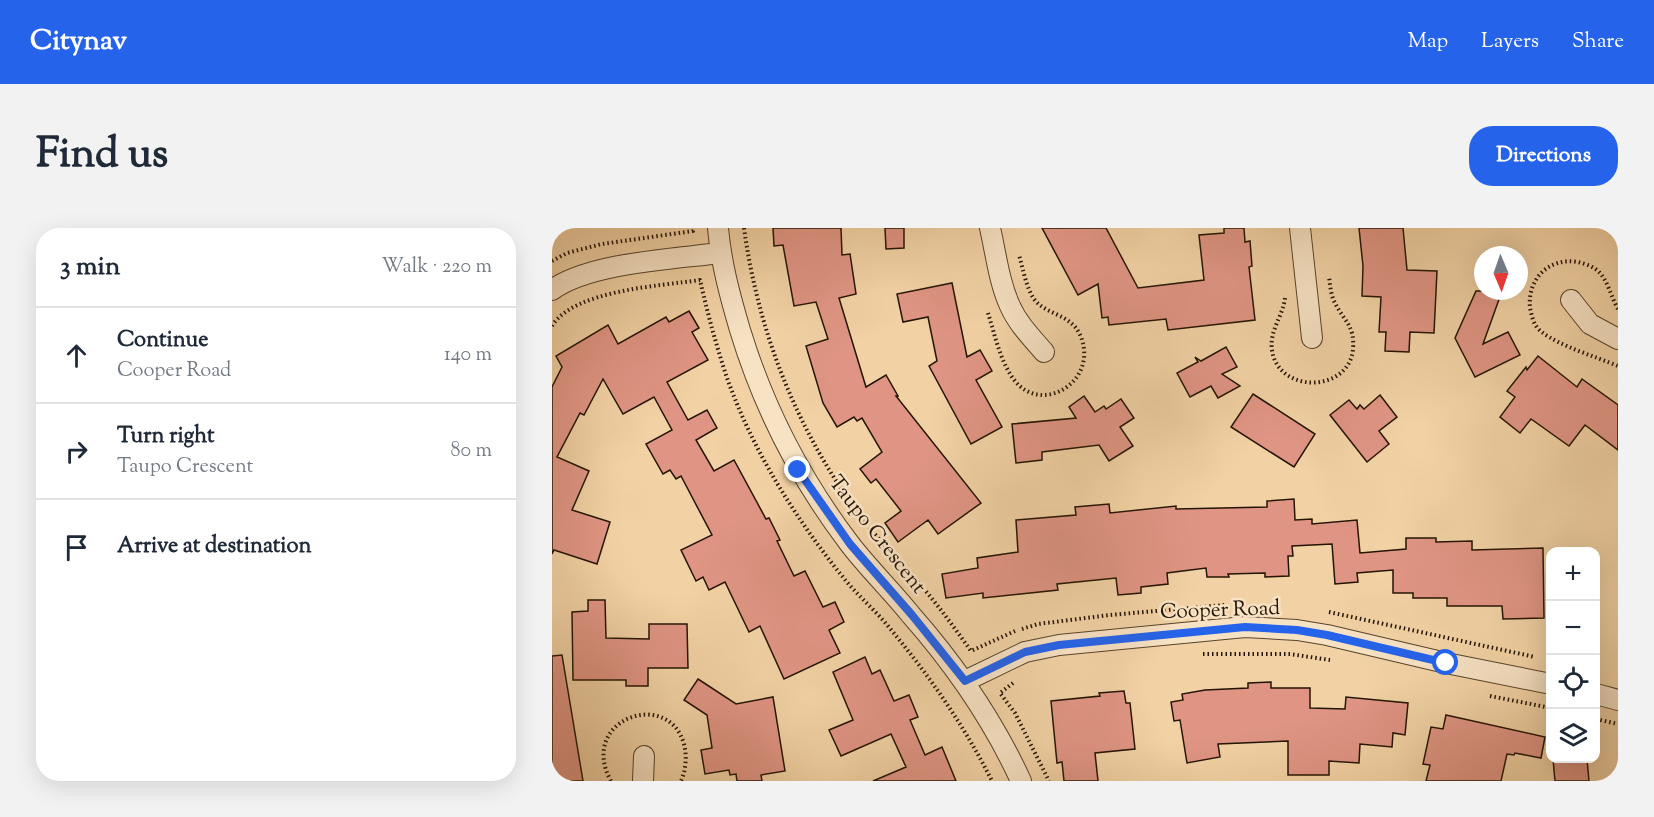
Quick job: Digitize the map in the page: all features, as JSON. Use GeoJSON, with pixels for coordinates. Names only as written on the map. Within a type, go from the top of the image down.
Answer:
{"type":"FeatureCollection","features":[{"type":"Feature","properties":{"kind":"street","name":"Taupo Crescent"},"geometry":{"type":"LineString","coordinates":[[718,228],[720,253],[752,369],[798,470],[850,544],[912,615],[965,681],[1021,781]]}},
{"type":"Feature","properties":{"kind":"street"},"geometry":{"type":"LineString","coordinates":[[990,228],[1010,306],[1022,327],[1044,352]]}},
{"type":"Feature","properties":{"kind":"street"},"geometry":{"type":"LineString","coordinates":[[1300,228],[1312,338]]}},
{"type":"Feature","properties":{"kind":"street"},"geometry":{"type":"LineString","coordinates":[[552,290],[580,275],[601,270],[720,253]]}},
{"type":"Feature","properties":{"kind":"street"},"geometry":{"type":"LineString","coordinates":[[1571,300],[1590,324],[1618,339]]}},
{"type":"Feature","properties":{"kind":"street","name":"Cooper Road"},"geometry":{"type":"LineString","coordinates":[[965,681],[1025,652],[1059,645],[1245,627],[1297,630],[1327,635],[1446,663],[1546,683]]}},
{"type":"Feature","properties":{"kind":"street"},"geometry":{"type":"LineString","coordinates":[[1600,695],[1618,699]]}},
{"type":"Feature","properties":{"kind":"street"},"geometry":{"type":"LineString","coordinates":[[643,781],[644,756]]}},
{"type":"Feature","properties":{"kind":"path"},"geometry":{"type":"LineString","coordinates":[[744,228],[752,279],[773,352],[815,447],[856,510],[926,591],[971,651]]}},
{"type":"Feature","properties":{"kind":"path"},"geometry":{"type":"LineString","coordinates":[[552,326],[570,308],[589,299],[700,280]]}},
{"type":"Feature","properties":{"kind":"path"},"geometry":{"type":"LineString","coordinates":[[1200,654],[1290,654],[1336,660]]}},
{"type":"Feature","properties":{"kind":"path"},"geometry":{"type":"LineString","coordinates":[[1019,679],[1000,693],[1015,713],[1049,781]]}},
{"type":"Feature","properties":{"kind":"path"},"geometry":{"type":"LineString","coordinates":[[1487,695],[1546,707]]}},
{"type":"Feature","properties":{"kind":"path"},"geometry":{"type":"LineString","coordinates":[[1600,720],[1618,724]]}},
{"type":"Feature","properties":{"kind":"building"},"geometry":{"type":"Polygon","coordinates":[[[773,228],[841,228],[842,255],[850,254],[856,294],[839,298],[866,387],[886,375],[898,396],[896,396],[981,503],[938,534],[928,520],[898,542],[885,523],[901,511],[876,479],[871,483],[860,469],[882,452],[862,418],[857,421],[854,417],[837,427],[823,403],[806,346],[828,339],[816,302],[794,306],[783,245],[774,246],[773,228]]]}},
{"type":"Feature","properties":{"kind":"building"},"geometry":{"type":"Polygon","coordinates":[[[885,228],[904,228],[904,248],[886,249],[885,228]]]}},
{"type":"Feature","properties":{"kind":"building"},"geometry":{"type":"Polygon","coordinates":[[[1042,228],[1106,228],[1138,288],[1204,280],[1199,235],[1224,233],[1224,228],[1244,228],[1245,242],[1250,241],[1252,266],[1249,267],[1255,320],[1168,330],[1166,319],[1109,325],[1108,317],[1102,318],[1098,284],[1078,295],[1042,228]]]}},
{"type":"Feature","properties":{"kind":"building"},"geometry":{"type":"Polygon","coordinates":[[[1359,228],[1403,228],[1407,270],[1437,271],[1434,333],[1410,332],[1409,352],[1385,351],[1386,332],[1379,332],[1381,297],[1362,296],[1363,266],[1359,228]]]}},
{"type":"Feature","properties":{"kind":"building"},"geometry":{"type":"Polygon","coordinates":[[[952,283],[967,357],[980,350],[992,371],[976,380],[1002,427],[971,444],[929,366],[937,361],[928,317],[903,322],[897,294],[952,283]]]}},
{"type":"Feature","properties":{"kind":"building"},"geometry":{"type":"Polygon","coordinates":[[[1474,295],[1474,300],[1499,300],[1483,344],[1508,332],[1520,355],[1475,377],[1455,338],[1474,295]]]}},
{"type":"Feature","properties":{"kind":"building"},"geometry":{"type":"Polygon","coordinates":[[[689,311],[699,328],[692,332],[708,360],[667,382],[688,420],[707,410],[717,428],[696,440],[714,471],[734,460],[766,519],[769,518],[794,576],[805,571],[823,607],[835,602],[844,622],[829,630],[840,653],[784,679],[760,626],[749,632],[725,582],[709,590],[703,577],[696,581],[681,550],[712,535],[681,476],[676,479],[670,470],[663,474],[646,444],[672,430],[654,397],[623,414],[603,379],[584,415],[580,413],[557,457],[589,471],[572,510],[610,522],[597,564],[554,550],[552,554],[552,387],[562,367],[556,356],[608,325],[618,344],[666,317],[669,322],[689,311]]]}},
{"type":"Feature","properties":{"kind":"building"},"geometry":{"type":"Polygon","coordinates":[[[1226,347],[1237,367],[1222,374],[1240,386],[1218,398],[1211,386],[1190,397],[1177,373],[1198,362],[1195,357],[1201,361],[1226,347]]]}},
{"type":"Feature","properties":{"kind":"building"},"geometry":{"type":"Polygon","coordinates":[[[1538,356],[1577,387],[1582,379],[1618,405],[1618,450],[1585,425],[1569,446],[1531,419],[1520,433],[1500,417],[1515,397],[1507,391],[1538,356]]]}},
{"type":"Feature","properties":{"kind":"building"},"geometry":{"type":"Polygon","coordinates":[[[1253,394],[1315,434],[1294,467],[1231,427],[1253,394]]]}},
{"type":"Feature","properties":{"kind":"building"},"geometry":{"type":"Polygon","coordinates":[[[1380,395],[1397,417],[1379,431],[1389,444],[1367,462],[1330,415],[1349,400],[1357,409],[1360,405],[1364,409],[1380,395]]]}},
{"type":"Feature","properties":{"kind":"building"},"geometry":{"type":"Polygon","coordinates":[[[1084,396],[1095,412],[1104,406],[1106,409],[1121,399],[1134,418],[1120,427],[1133,446],[1109,461],[1099,445],[1042,452],[1042,460],[1016,463],[1012,424],[1076,418],[1069,407],[1084,396]]]}},
{"type":"Feature","properties":{"kind":"building"},"geometry":{"type":"Polygon","coordinates":[[[1294,499],[1295,520],[1312,519],[1312,524],[1357,520],[1360,553],[1406,549],[1406,538],[1436,538],[1436,542],[1472,541],[1472,550],[1543,548],[1544,618],[1503,619],[1502,606],[1447,606],[1447,598],[1413,598],[1413,593],[1393,593],[1393,570],[1357,573],[1358,582],[1335,584],[1332,544],[1292,546],[1293,556],[1288,556],[1289,576],[1265,577],[1265,573],[1207,577],[1206,568],[1167,573],[1168,584],[1141,587],[1141,593],[1118,595],[1116,578],[1057,584],[1058,590],[983,598],[983,593],[946,598],[942,574],[978,568],[977,558],[1018,552],[1016,520],[1076,515],[1075,507],[1109,504],[1110,513],[1176,506],[1176,509],[1267,507],[1267,501],[1294,499]]]}},
{"type":"Feature","properties":{"kind":"building"},"geometry":{"type":"Polygon","coordinates":[[[588,600],[605,600],[606,638],[649,639],[649,624],[687,624],[688,668],[648,668],[648,686],[626,686],[626,680],[573,680],[572,612],[588,611],[588,600]]]}},
{"type":"Feature","properties":{"kind":"building"},"geometry":{"type":"Polygon","coordinates":[[[562,655],[583,781],[552,781],[552,656],[562,655]]]}},
{"type":"Feature","properties":{"kind":"building"},"geometry":{"type":"Polygon","coordinates":[[[865,657],[872,674],[880,670],[894,701],[909,695],[918,717],[910,720],[925,755],[942,747],[956,781],[873,781],[906,767],[891,734],[841,756],[829,730],[853,720],[833,672],[865,657]]]}},
{"type":"Feature","properties":{"kind":"building"},"geometry":{"type":"Polygon","coordinates":[[[698,679],[736,704],[773,697],[785,771],[761,775],[762,781],[737,781],[736,774],[730,775],[729,770],[705,774],[701,750],[712,748],[707,715],[684,700],[698,679]]]}},
{"type":"Feature","properties":{"kind":"building"},"geometry":{"type":"Polygon","coordinates":[[[1271,682],[1271,688],[1310,688],[1310,708],[1345,709],[1346,697],[1408,703],[1405,735],[1393,733],[1392,747],[1360,744],[1359,763],[1329,761],[1329,775],[1288,775],[1288,741],[1218,744],[1220,757],[1187,763],[1180,720],[1174,721],[1171,702],[1183,700],[1182,694],[1205,690],[1248,688],[1248,683],[1271,682]]]}},
{"type":"Feature","properties":{"kind":"building"},"geometry":{"type":"Polygon","coordinates":[[[1124,691],[1126,703],[1130,703],[1135,749],[1095,753],[1098,781],[1064,781],[1062,762],[1057,763],[1051,701],[1124,691]]]}},
{"type":"Feature","properties":{"kind":"building"},"geometry":{"type":"Polygon","coordinates":[[[1446,715],[1545,737],[1541,758],[1515,753],[1514,755],[1507,754],[1501,781],[1426,781],[1430,765],[1423,764],[1431,727],[1443,729],[1446,715]]]}},
{"type":"Feature","properties":{"kind":"building"},"geometry":{"type":"Polygon","coordinates":[[[1553,763],[1587,763],[1589,781],[1555,781],[1553,763]]]}},
{"type":"Feature","properties":{"kind":"route"},"geometry":{"type":"LineString","coordinates":[[798,470],[850,544],[912,615],[965,681],[1025,652],[1059,645],[1245,627],[1297,630],[1327,635],[1446,663]]}}]}
